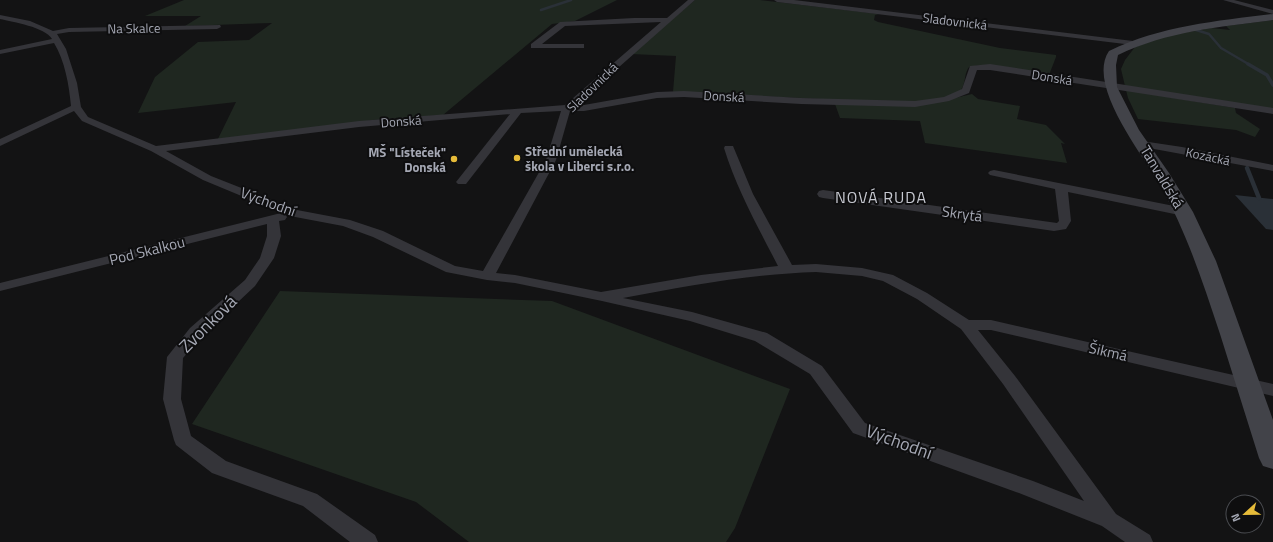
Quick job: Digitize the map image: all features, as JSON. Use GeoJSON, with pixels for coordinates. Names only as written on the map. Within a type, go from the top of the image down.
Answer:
{"type":"FeatureCollection","features":[{"type":"Feature","properties":{"kind":"main road","name":"Tanvaldská"},"geometry":{"type":"LineString","coordinates":[[1273,17],[1202,27],[1152,37],[1133,43],[1113,53],[1110,65],[1111,87],[1132,130],[1184,212],[1206,261],[1273,458]]}},
{"type":"Feature","properties":{"kind":"street","name":"Sladovnická"},"geometry":{"type":"LineString","coordinates":[[487,276],[551,160],[566,109],[667,20],[692,0]]}},
{"type":"Feature","properties":{"kind":"street","name":"Sladovnická"},"geometry":{"type":"LineString","coordinates":[[777,0],[1133,43]]}},
{"type":"Feature","properties":{"kind":"street"},"geometry":{"type":"LineString","coordinates":[[1226,0],[1273,12]]}},
{"type":"Feature","properties":{"kind":"street"},"geometry":{"type":"LineString","coordinates":[[0,17],[27,23],[54,37],[62,49],[73,83],[76,107],[0,143]]}},
{"type":"Feature","properties":{"kind":"street"},"geometry":{"type":"LineString","coordinates":[[581,46],[534,46],[564,24],[634,20],[667,20]]}},
{"type":"Feature","properties":{"kind":"street","name":"Na Skalce"},"geometry":{"type":"LineString","coordinates":[[54,37],[69,30],[217,27]]}},
{"type":"Feature","properties":{"kind":"street"},"geometry":{"type":"LineString","coordinates":[[0,52],[54,37]]}},
{"type":"Feature","properties":{"kind":"street","name":"Donská"},"geometry":{"type":"LineString","coordinates":[[156,150],[360,124],[552,108],[584,108],[658,95],[684,94],[801,101],[915,104],[946,99],[966,91],[973,68],[990,67],[1273,111]]}},
{"type":"Feature","properties":{"kind":"street","name":"Východní"},"geometry":{"type":"LineString","coordinates":[[76,107],[85,119],[156,150],[207,178],[294,213],[346,223],[378,234],[451,269],[487,276],[516,279],[602,297],[692,317],[761,337],[816,370],[859,428],[1026,487],[1108,520],[1142,542]]}},
{"type":"Feature","properties":{"kind":"street"},"geometry":{"type":"LineString","coordinates":[[462,182],[518,111]]}},
{"type":"Feature","properties":{"kind":"street"},"geometry":{"type":"LineString","coordinates":[[0,131],[25,132]]}},
{"type":"Feature","properties":{"kind":"street","name":"Kozácká"},"geometry":{"type":"LineString","coordinates":[[1142,144],[1182,150],[1273,168]]}},
{"type":"Feature","properties":{"kind":"street"},"geometry":{"type":"LineString","coordinates":[[729,148],[733,161],[752,201],[787,268]]}},
{"type":"Feature","properties":{"kind":"street"},"geometry":{"type":"LineString","coordinates":[[994,173],[1184,212]]}},
{"type":"Feature","properties":{"kind":"street","name":"Skrytá"},"geometry":{"type":"LineString","coordinates":[[823,194],[1054,227],[1061,226],[1065,221],[1061,186]]}},
{"type":"Feature","properties":{"kind":"street","name":"Pod Skalkou"},"geometry":{"type":"LineString","coordinates":[[0,287],[273,220],[294,213]]}},
{"type":"Feature","properties":{"kind":"street","name":"Zvonková"},"geometry":{"type":"LineString","coordinates":[[273,220],[274,236],[266,258],[250,283],[196,332],[175,357],[172,399],[183,440],[219,467],[310,500],[367,542]]}},
{"type":"Feature","properties":{"kind":"street","name":"Východní"},"geometry":{"type":"LineString","coordinates":[[602,297],[701,279],[787,268],[828,268],[876,274],[888,278],[922,296],[966,325],[1009,380],[1108,520]]}},
{"type":"Feature","properties":{"kind":"street","name":"Šikmá"},"geometry":{"type":"LineString","coordinates":[[966,325],[992,325],[1273,390]]}},
{"type":"Feature","properties":{"kind":"shaded area"},"geometry":{"type":"Polygon","coordinates":[[[184,0],[617,0],[575,21],[552,24],[443,115],[373,120],[261,139],[215,145],[236,102],[138,113],[155,77],[198,42],[249,40],[272,23],[185,26],[201,16],[145,16],[184,0]]]}},
{"type":"Feature","properties":{"kind":"shaded area"},"geometry":{"type":"Polygon","coordinates":[[[695,0],[760,0],[879,14],[875,15],[874,20],[878,22],[1000,48],[1056,55],[1056,57],[1049,75],[981,65],[969,67],[961,90],[955,94],[938,100],[888,102],[673,92],[676,56],[631,54],[695,0]]]}},
{"type":"Feature","properties":{"kind":"shaded area"},"geometry":{"type":"Polygon","coordinates":[[[1273,20],[1273,109],[1125,86],[1121,69],[1125,60],[1135,47],[1165,36],[1211,28],[1230,30],[1226,26],[1273,20]]]}},
{"type":"Feature","properties":{"kind":"shaded area"},"geometry":{"type":"Polygon","coordinates":[[[1126,90],[1235,108],[1236,113],[1260,129],[1255,137],[1236,130],[1138,119],[1128,98],[1126,90]]]}},
{"type":"Feature","properties":{"kind":"shaded area"},"geometry":{"type":"Polygon","coordinates":[[[972,94],[978,99],[1020,106],[1017,119],[1046,125],[1065,144],[1061,143],[1067,163],[925,143],[920,121],[840,118],[835,104],[901,105],[955,98],[972,94]]]}},
{"type":"Feature","properties":{"kind":"shaded area"},"geometry":{"type":"Polygon","coordinates":[[[1235,195],[1273,199],[1273,230],[1266,229],[1235,195]]]}},
{"type":"Feature","properties":{"kind":"shaded area"},"geometry":{"type":"Polygon","coordinates":[[[280,291],[552,301],[790,389],[735,528],[726,542],[469,542],[416,502],[192,424],[280,291]]]}},
{"type":"Feature","properties":{"kind":"waterway"},"geometry":{"type":"LineString","coordinates":[[541,10],[571,0]]}},
{"type":"Feature","properties":{"kind":"waterway"},"geometry":{"type":"LineString","coordinates":[[1196,30],[1209,34],[1221,48],[1250,65]]}},
{"type":"Feature","properties":{"kind":"waterway"},"geometry":{"type":"LineString","coordinates":[[1248,64],[1267,75],[1273,85]]}},
{"type":"Feature","properties":{"kind":"waterway"},"geometry":{"type":"LineString","coordinates":[[1247,168],[1259,198]]}},
{"type":"Feature","properties":{"kind":"place","name":"Střední umělecká škola v Liberci s.r.o."},"geometry":{"type":"Point","coordinates":[517,158]}},
{"type":"Feature","properties":{"kind":"place","name":"MŠ \"Lísteček\" Donská"},"geometry":{"type":"Point","coordinates":[454,159]}},
{"type":"Feature","properties":{"kind":"district","name":"NOVÁ RUDA"},"geometry":{"type":"Point","coordinates":[881,197]}}]}
